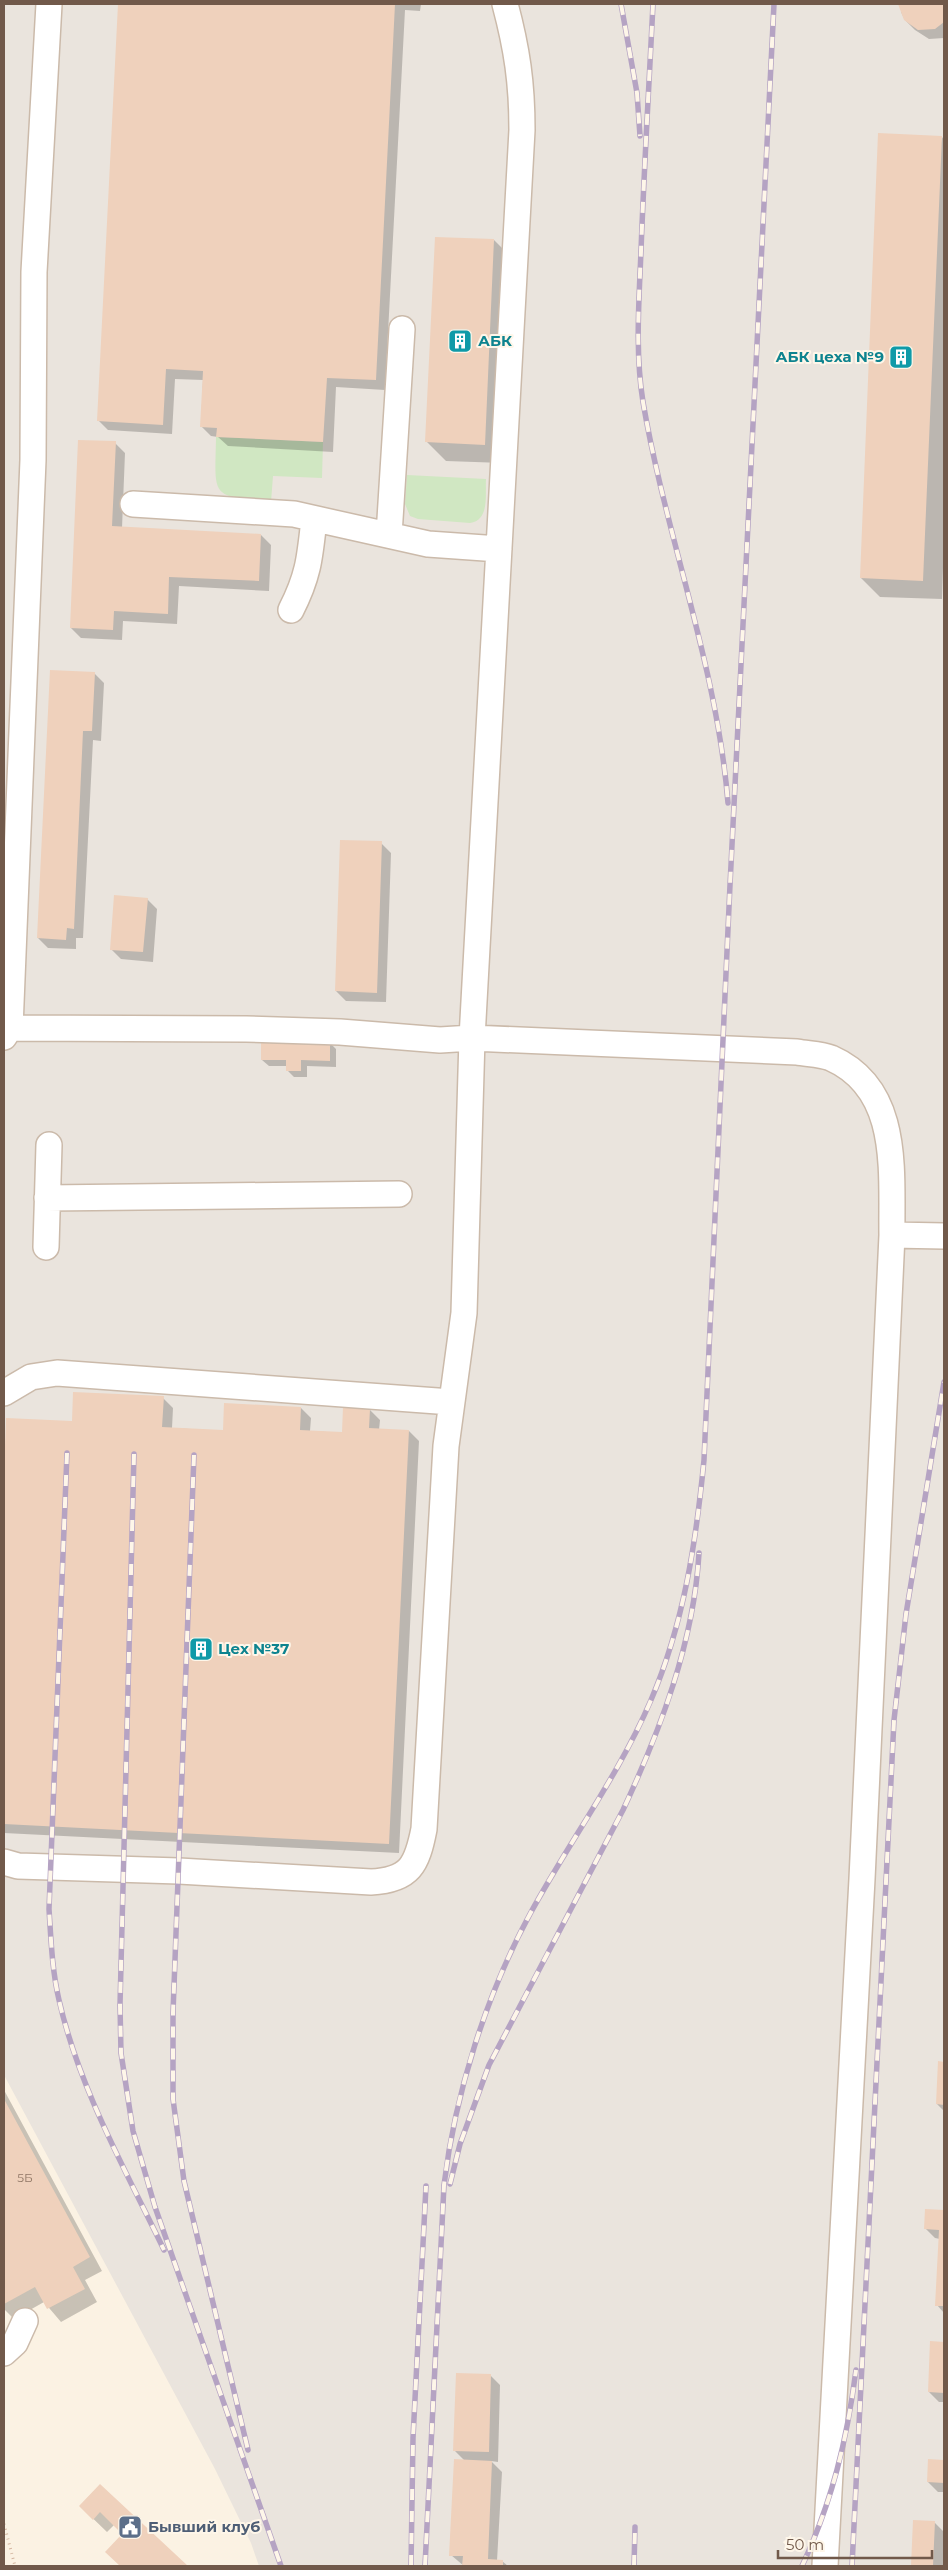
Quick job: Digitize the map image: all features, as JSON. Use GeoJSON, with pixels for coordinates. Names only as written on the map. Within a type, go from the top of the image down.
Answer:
{"type":"FeatureCollection","features":[{"type":"Feature","properties":{"kind":"street"},"geometry":{"type":"LineString","coordinates":[[48,4],[34,272],[33,460],[6,1029],[247,1018],[340,1032],[440,1040],[472,1038],[797,1052],[830,1057],[853,1070],[869,1088],[882,1110],[889,1138],[892,1235],[862,1879],[825,2566]]}},
{"type":"Feature","properties":{"kind":"street"},"geometry":{"type":"LineString","coordinates":[[4,1862],[18,1866],[179,1871],[371,1882],[390,1881],[405,1874],[415,1862],[424,1829],[450,1402],[459,1358],[464,1313],[472,1038],[522,130],[522,86],[516,46],[504,4]]}},
{"type":"Feature","properties":{"kind":"street"},"geometry":{"type":"LineString","coordinates":[[389,535],[402,329]]}},
{"type":"Feature","properties":{"kind":"street"},"geometry":{"type":"LineString","coordinates":[[133,504],[265,511],[314,519],[428,544],[499,549]]}},
{"type":"Feature","properties":{"kind":"street"},"geometry":{"type":"LineString","coordinates":[[291,610],[304,584],[314,519]]}},
{"type":"Feature","properties":{"kind":"street"},"geometry":{"type":"LineString","coordinates":[[46,1246],[49,1145]]}},
{"type":"Feature","properties":{"kind":"street"},"geometry":{"type":"LineString","coordinates":[[47,1198],[399,1194]]}},
{"type":"Feature","properties":{"kind":"street"},"geometry":{"type":"LineString","coordinates":[[892,1235],[944,1236]]}},
{"type":"Feature","properties":{"kind":"street"},"geometry":{"type":"LineString","coordinates":[[4,1393],[31,1377],[57,1373],[450,1402]]}},
{"type":"Feature","properties":{"kind":"street"},"geometry":{"type":"LineString","coordinates":[[4,2353],[15,2343],[25,2321]]}},
{"type":"Feature","properties":{"kind":"path"},"geometry":{"type":"LineString","coordinates":[[4,2524],[15,2566]]}},
{"type":"Feature","properties":{"kind":"shaded area"},"geometry":{"type":"Polygon","coordinates":[[[4,4],[944,4],[944,2566],[259,2566],[251,2543],[215,2469],[4,2075],[4,4]]]}},
{"type":"Feature","properties":{"kind":"green space"},"geometry":{"type":"Polygon","coordinates":[[[216,437],[323,442],[322,478],[273,476],[271,502],[226,495],[220,490],[215,472],[216,437]]]}},
{"type":"Feature","properties":{"kind":"green space"},"geometry":{"type":"Polygon","coordinates":[[[407,475],[486,479],[484,512],[476,521],[470,523],[418,519],[410,516],[405,504],[407,475]]]}},
{"type":"Feature","properties":{"kind":"building"},"geometry":{"type":"Polygon","coordinates":[[[118,4],[395,4],[376,380],[327,378],[323,442],[216,437],[217,428],[200,427],[203,371],[166,369],[163,425],[97,421],[118,4]]]}},
{"type":"Feature","properties":{"kind":"building"},"geometry":{"type":"Polygon","coordinates":[[[898,4],[944,4],[944,22],[935,29],[918,30],[904,20],[898,4]]]}},
{"type":"Feature","properties":{"kind":"building","name":"АБК цеха №9"},"geometry":{"type":"Polygon","coordinates":[[[878,133],[942,136],[923,581],[860,578],[878,133]]]}},
{"type":"Feature","properties":{"kind":"building","name":"АБК"},"geometry":{"type":"Polygon","coordinates":[[[435,237],[494,239],[485,445],[425,442],[435,237]]]}},
{"type":"Feature","properties":{"kind":"building"},"geometry":{"type":"Polygon","coordinates":[[[78,440],[116,441],[112,526],[261,534],[259,581],[169,577],[168,614],[114,611],[113,630],[70,628],[78,440]]]}},
{"type":"Feature","properties":{"kind":"building"},"geometry":{"type":"Polygon","coordinates":[[[50,670],[95,672],[92,731],[83,731],[74,929],[67,928],[66,940],[37,938],[50,670]]]}},
{"type":"Feature","properties":{"kind":"building"},"geometry":{"type":"Polygon","coordinates":[[[340,840],[382,841],[377,993],[335,991],[340,840]]]}},
{"type":"Feature","properties":{"kind":"building"},"geometry":{"type":"Polygon","coordinates":[[[114,895],[148,898],[143,952],[110,950],[114,895]]]}},
{"type":"Feature","properties":{"kind":"building"},"geometry":{"type":"Polygon","coordinates":[[[261,1040],[330,1041],[330,1061],[301,1060],[301,1071],[286,1071],[286,1060],[261,1060],[261,1040]]]}},
{"type":"Feature","properties":{"kind":"building","name":"Цех №37"},"geometry":{"type":"Polygon","coordinates":[[[73,1392],[164,1396],[162,1427],[223,1430],[224,1403],[301,1407],[300,1430],[342,1432],[343,1407],[370,1409],[369,1428],[409,1430],[389,1844],[4,1824],[4,1474],[6,1418],[72,1421],[73,1392]]]}},
{"type":"Feature","properties":{"kind":"building"},"geometry":{"type":"Polygon","coordinates":[[[938,2061],[944,2062],[944,2105],[936,2104],[938,2061]]]}},
{"type":"Feature","properties":{"kind":"building"},"geometry":{"type":"Polygon","coordinates":[[[4,2099],[90,2257],[73,2267],[85,2289],[47,2309],[35,2287],[4,2304],[4,2099]]]}},
{"type":"Feature","properties":{"kind":"building"},"geometry":{"type":"Polygon","coordinates":[[[925,2209],[944,2210],[944,2306],[935,2306],[939,2230],[924,2229],[925,2209]]]}},
{"type":"Feature","properties":{"kind":"building"},"geometry":{"type":"Polygon","coordinates":[[[930,2341],[944,2342],[944,2393],[928,2392],[930,2341]]]}},
{"type":"Feature","properties":{"kind":"building"},"geometry":{"type":"Polygon","coordinates":[[[456,2373],[491,2374],[489,2452],[453,2451],[456,2373]]]}},
{"type":"Feature","properties":{"kind":"building"},"geometry":{"type":"Polygon","coordinates":[[[454,2459],[492,2461],[488,2559],[503,2560],[503,2566],[462,2566],[463,2556],[449,2556],[454,2459]]]}},
{"type":"Feature","properties":{"kind":"building"},"geometry":{"type":"Polygon","coordinates":[[[928,2459],[944,2460],[944,2483],[927,2482],[928,2459]]]}},
{"type":"Feature","properties":{"kind":"building","name":"Бывший клуб"},"geometry":{"type":"Polygon","coordinates":[[[100,2484],[188,2566],[120,2566],[105,2552],[122,2534],[100,2512],[93,2520],[79,2506],[100,2484]]]}},
{"type":"Feature","properties":{"kind":"building"},"geometry":{"type":"Polygon","coordinates":[[[913,2520],[935,2521],[933,2566],[911,2566],[913,2520]]]}},
{"type":"Feature","properties":{"kind":"railway"},"geometry":{"type":"LineString","coordinates":[[621,4],[637,93],[640,136]]}},
{"type":"Feature","properties":{"kind":"railway"},"geometry":{"type":"LineString","coordinates":[[653,4],[639,308],[639,364],[643,402],[653,452],[713,702],[722,752],[728,803]]}},
{"type":"Feature","properties":{"kind":"railway"},"geometry":{"type":"LineString","coordinates":[[425,2566],[444,2185],[449,2151],[464,2081],[486,2011],[514,1945],[545,1887],[609,1782],[651,1700],[672,1642],[680,1612],[697,1521],[704,1460],[730,885],[774,4]]}},
{"type":"Feature","properties":{"kind":"railway"},"geometry":{"type":"LineString","coordinates":[[852,2566],[894,1720],[906,1614],[944,1382]]}},
{"type":"Feature","properties":{"kind":"railway"},"geometry":{"type":"LineString","coordinates":[[67,1453],[49,1909],[53,1966],[59,2000],[78,2065],[104,2128],[164,2250]]}},
{"type":"Feature","properties":{"kind":"railway"},"geometry":{"type":"LineString","coordinates":[[134,1454],[120,2005],[121,2053],[133,2131],[155,2207],[281,2566]]}},
{"type":"Feature","properties":{"kind":"railway"},"geometry":{"type":"LineString","coordinates":[[194,1455],[173,2013],[173,2099],[184,2181],[248,2450]]}},
{"type":"Feature","properties":{"kind":"railway"},"geometry":{"type":"LineString","coordinates":[[450,2184],[460,2144],[489,2065],[623,1810],[650,1749],[683,1653],[696,1586],[699,1553]]}},
{"type":"Feature","properties":{"kind":"railway"},"geometry":{"type":"LineString","coordinates":[[411,2566],[413,2438],[426,2186]]}},
{"type":"Feature","properties":{"kind":"railway"},"geometry":{"type":"LineString","coordinates":[[802,2566],[822,2518],[837,2470],[848,2421],[856,2370]]}},
{"type":"Feature","properties":{"kind":"railway"},"geometry":{"type":"LineString","coordinates":[[634,2566],[635,2527]]}},
{"type":"Feature","properties":{"kind":"place","name":"АБК"},"geometry":{"type":"Point","coordinates":[460,341]}},
{"type":"Feature","properties":{"kind":"place","name":"АБК цеха №9"},"geometry":{"type":"Point","coordinates":[901,357]}},
{"type":"Feature","properties":{"kind":"place","name":"Цех №37"},"geometry":{"type":"Point","coordinates":[201,1649]}},
{"type":"Feature","properties":{"kind":"place","name":"Бывший клуб"},"geometry":{"type":"Point","coordinates":[130,2527]}}]}
